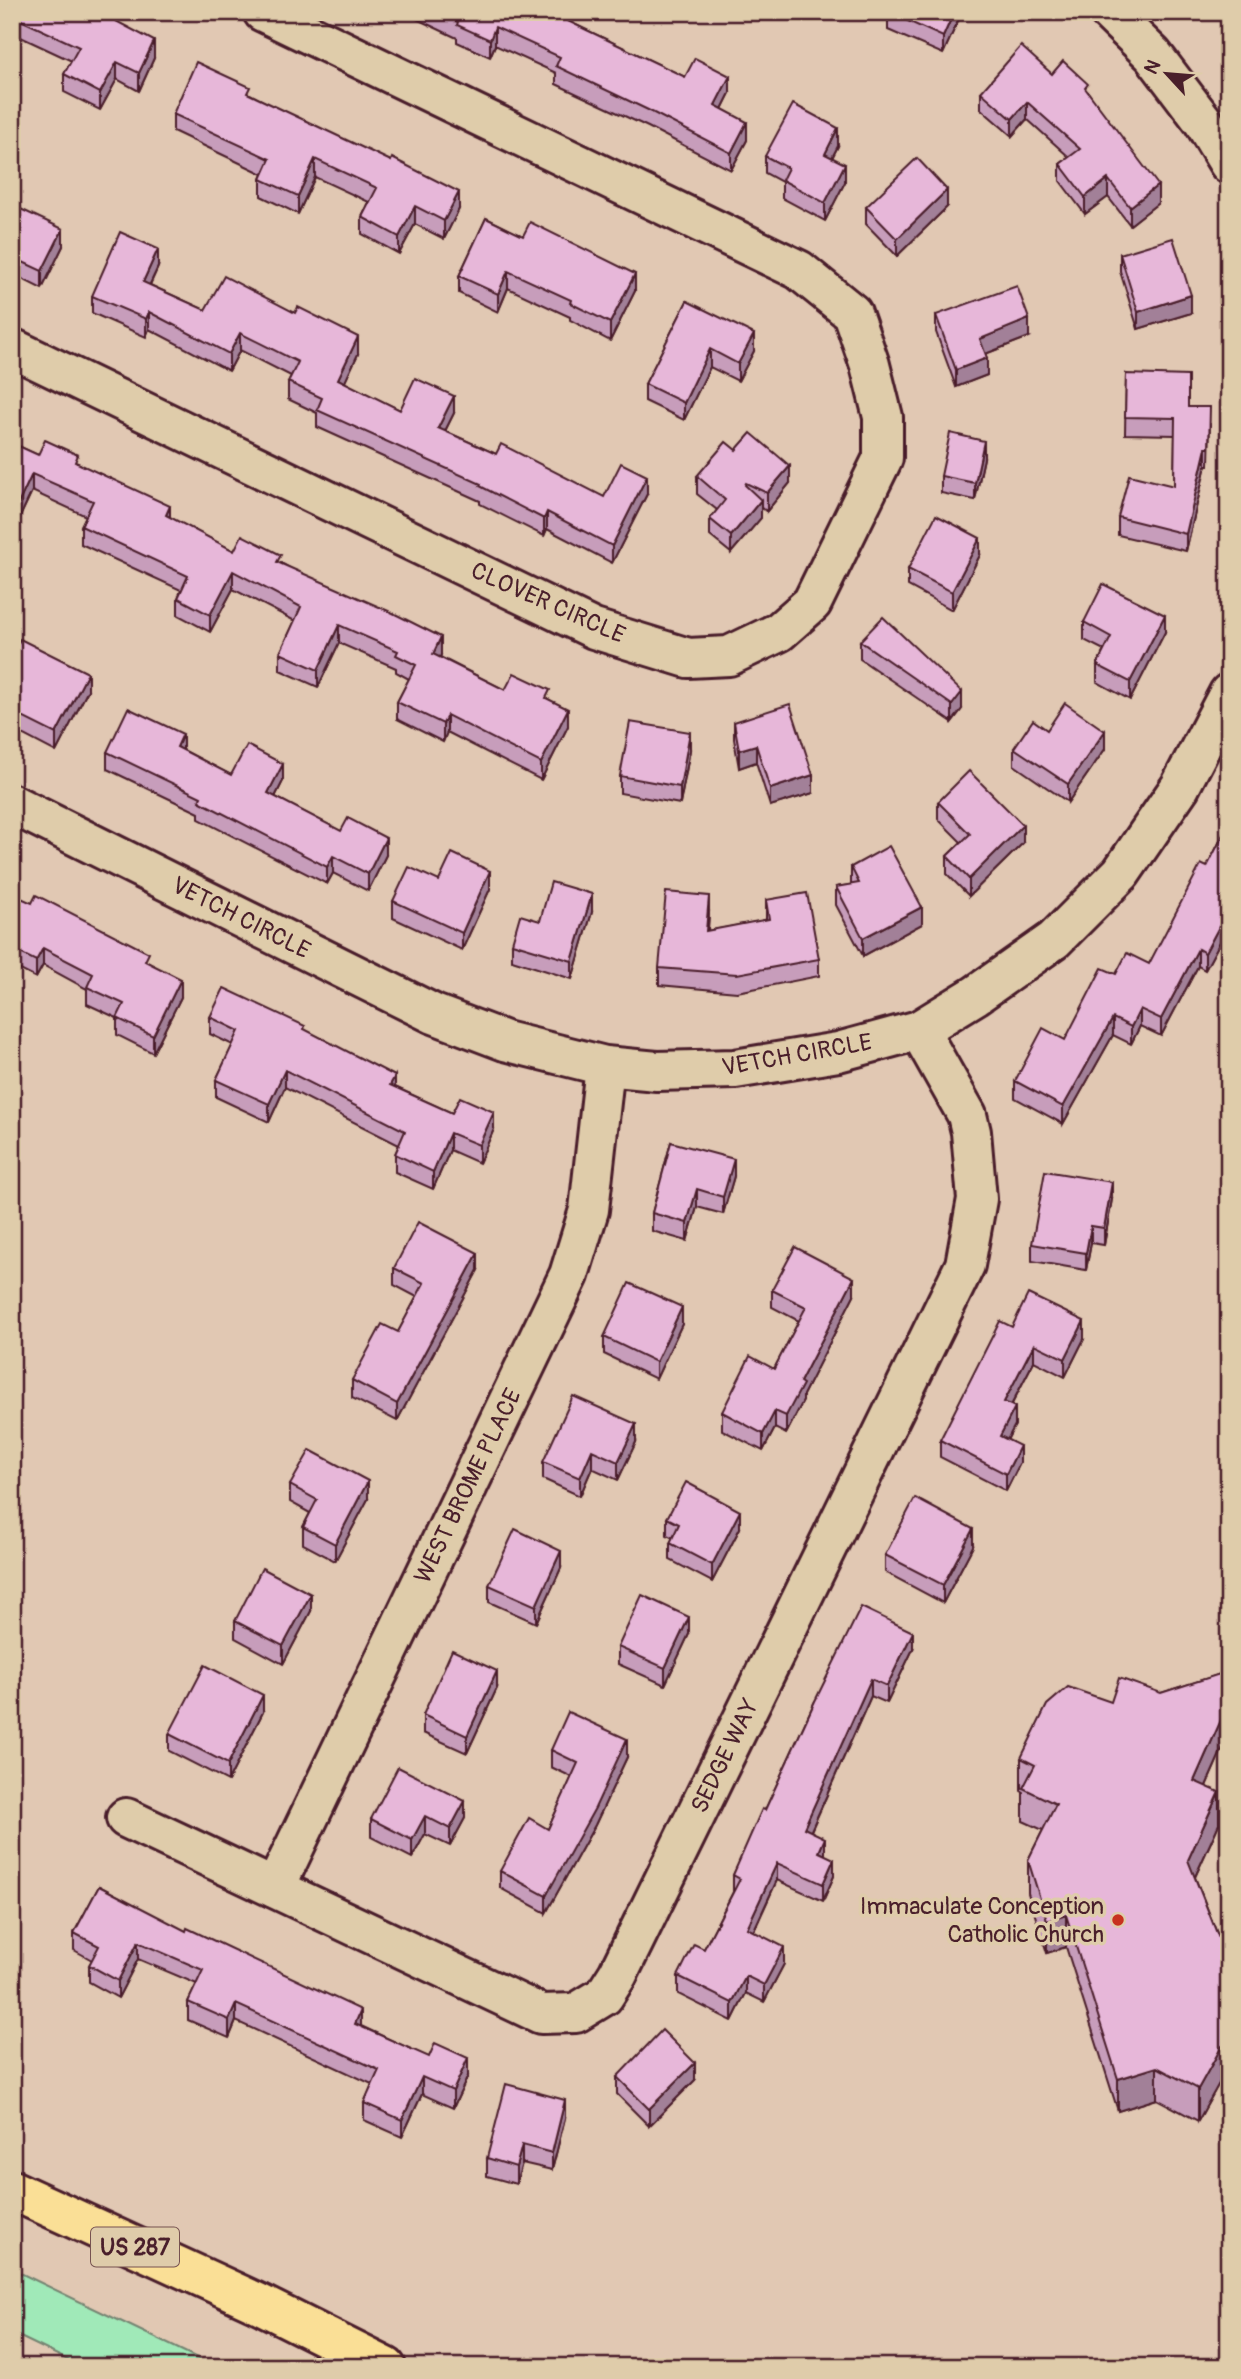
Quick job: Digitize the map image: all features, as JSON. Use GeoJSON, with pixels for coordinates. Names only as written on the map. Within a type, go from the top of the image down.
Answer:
{"type":"FeatureCollection","features":[{"type":"Feature","properties":{"kind":"main road","name":"US 287"},"geometry":{"type":"LineString","coordinates":[[12,2190],[258,2303],[386,2367]]}},
{"type":"Feature","properties":{"kind":"street","name":"CLOVER CIRCLE"},"geometry":{"type":"LineString","coordinates":[[12,348],[594,629],[688,658],[729,656],[779,632],[812,603],[883,458],[883,417],[870,365],[852,313],[799,270],[263,12]]}},
{"type":"Feature","properties":{"kind":"street"},"geometry":{"type":"LineString","coordinates":[[1110,12],[1153,55],[1203,121],[1229,164]]}},
{"type":"Feature","properties":{"kind":"street","name":"VETCH CIRCLE"},"geometry":{"type":"LineString","coordinates":[[12,804],[434,1014],[505,1041],[605,1066],[657,1071],[735,1069],[838,1052],[919,1030],[976,995],[1054,940],[1121,873],[1180,787],[1229,693]]}},
{"type":"Feature","properties":{"kind":"street","name":"SEDGE WAY"},"geometry":{"type":"LineString","coordinates":[[126,1818],[541,2014],[576,2013],[604,1996],[618,1974],[965,1265],[977,1199],[971,1132],[967,1115],[919,1030]]}},
{"type":"Feature","properties":{"kind":"street","name":"WEST BROME PLACE"},"geometry":{"type":"LineString","coordinates":[[275,1888],[569,1275],[589,1210],[605,1066]]}},
{"type":"Feature","properties":{"kind":"green space"},"geometry":{"type":"Polygon","coordinates":[[[12,2269],[215,2367],[82,2367],[12,2333],[12,2269]]]}},
{"type":"Feature","properties":{"kind":"building"},"geometry":{"type":"Polygon","coordinates":[[[14,12],[99,12],[154,41],[139,73],[117,62],[100,93],[64,74],[79,47],[12,16],[14,12]]]}},
{"type":"Feature","properties":{"kind":"building"},"geometry":{"type":"Polygon","coordinates":[[[439,12],[549,12],[685,77],[695,58],[730,76],[715,105],[747,122],[731,153],[556,66],[560,57],[495,27],[490,40],[457,25],[458,22],[439,12]]]}},
{"type":"Feature","properties":{"kind":"building"},"geometry":{"type":"Polygon","coordinates":[[[888,12],[954,12],[943,37],[888,12]]]}},
{"type":"Feature","properties":{"kind":"building"},"geometry":{"type":"Polygon","coordinates":[[[1021,46],[1052,74],[1063,61],[1088,84],[1085,88],[1158,185],[1130,207],[1108,179],[1085,197],[1060,164],[1080,149],[1027,102],[1012,119],[981,92],[1021,46]]]}},
{"type":"Feature","properties":{"kind":"building"},"geometry":{"type":"Polygon","coordinates":[[[196,62],[250,87],[247,93],[391,161],[392,158],[459,192],[444,221],[415,206],[399,237],[362,217],[377,188],[315,159],[298,196],[261,179],[270,159],[173,114],[196,62]]]}},
{"type":"Feature","properties":{"kind":"building"},"geometry":{"type":"Polygon","coordinates":[[[793,104],[838,128],[825,154],[845,164],[825,203],[782,180],[788,168],[765,156],[793,104]]]}},
{"type":"Feature","properties":{"kind":"building"},"geometry":{"type":"Polygon","coordinates":[[[917,158],[947,190],[897,239],[866,207],[917,158]]]}},
{"type":"Feature","properties":{"kind":"building"},"geometry":{"type":"Polygon","coordinates":[[[12,205],[63,229],[42,271],[12,257],[12,205]]]}},
{"type":"Feature","properties":{"kind":"building"},"geometry":{"type":"Polygon","coordinates":[[[486,218],[523,236],[530,222],[635,274],[610,323],[570,303],[571,300],[508,271],[498,294],[459,276],[486,218]]]}},
{"type":"Feature","properties":{"kind":"building"},"geometry":{"type":"Polygon","coordinates":[[[120,232],[158,249],[143,282],[205,310],[224,276],[295,313],[298,307],[358,337],[338,379],[400,410],[415,378],[454,396],[438,428],[496,454],[501,444],[604,497],[621,463],[647,476],[612,546],[547,512],[544,519],[480,486],[481,484],[317,410],[322,398],[288,382],[298,362],[240,333],[229,354],[149,312],[146,319],[92,296],[120,232]]]}},
{"type":"Feature","properties":{"kind":"building"},"geometry":{"type":"Polygon","coordinates":[[[1173,238],[1191,295],[1138,312],[1120,254],[1173,238]]]}},
{"type":"Feature","properties":{"kind":"building"},"geometry":{"type":"Polygon","coordinates":[[[1017,286],[1029,319],[980,339],[987,358],[956,370],[936,315],[1017,286]]]}},
{"type":"Feature","properties":{"kind":"building"},"geometry":{"type":"Polygon","coordinates":[[[687,301],[754,334],[738,364],[710,349],[684,403],[645,384],[687,301]]]}},
{"type":"Feature","properties":{"kind":"building"},"geometry":{"type":"Polygon","coordinates":[[[1126,374],[1188,376],[1188,407],[1210,407],[1209,448],[1206,448],[1186,534],[1118,517],[1129,475],[1174,486],[1175,418],[1125,417],[1126,374]]]}},
{"type":"Feature","properties":{"kind":"building"},"geometry":{"type":"Polygon","coordinates":[[[751,433],[790,466],[767,493],[746,483],[761,500],[731,536],[710,519],[725,500],[697,476],[726,442],[736,450],[751,433]]]}},
{"type":"Feature","properties":{"kind":"building"},"geometry":{"type":"Polygon","coordinates":[[[950,433],[984,441],[975,483],[941,476],[950,433]]]}},
{"type":"Feature","properties":{"kind":"building"},"geometry":{"type":"Polygon","coordinates":[[[45,440],[78,455],[75,462],[170,506],[166,515],[234,551],[242,535],[281,555],[277,562],[441,637],[433,654],[505,690],[514,673],[550,690],[546,698],[568,709],[541,763],[447,715],[443,724],[397,702],[416,665],[396,655],[398,651],[339,625],[318,670],[280,653],[301,607],[233,571],[210,615],[178,598],[188,576],[81,526],[93,501],[32,474],[12,517],[12,443],[38,455],[45,440]]]}},
{"type":"Feature","properties":{"kind":"building"},"geometry":{"type":"Polygon","coordinates":[[[936,515],[980,538],[952,592],[908,569],[936,515]]]}},
{"type":"Feature","properties":{"kind":"building"},"geometry":{"type":"Polygon","coordinates":[[[1103,584],[1165,615],[1130,682],[1097,665],[1111,637],[1084,622],[1103,584]]]}},
{"type":"Feature","properties":{"kind":"building"},"geometry":{"type":"Polygon","coordinates":[[[883,617],[962,692],[952,705],[860,641],[883,617]]]}},
{"type":"Feature","properties":{"kind":"building"},"geometry":{"type":"Polygon","coordinates":[[[20,639],[88,673],[56,734],[12,712],[12,655],[20,639]]]}},
{"type":"Feature","properties":{"kind":"building"},"geometry":{"type":"Polygon","coordinates":[[[1065,703],[1105,731],[1068,784],[1014,748],[1033,720],[1047,730],[1065,703]]]}},
{"type":"Feature","properties":{"kind":"building"},"geometry":{"type":"Polygon","coordinates":[[[790,704],[813,775],[770,789],[756,745],[739,750],[734,722],[790,704]]]}},
{"type":"Feature","properties":{"kind":"building"},"geometry":{"type":"Polygon","coordinates":[[[128,708],[183,734],[177,747],[231,775],[247,745],[283,764],[268,793],[341,831],[348,818],[386,838],[368,874],[333,856],[327,867],[199,801],[201,797],[107,752],[128,708]]]}},
{"type":"Feature","properties":{"kind":"building"},"geometry":{"type":"Polygon","coordinates":[[[630,722],[690,732],[680,787],[620,776],[630,722]]]}},
{"type":"Feature","properties":{"kind":"building"},"geometry":{"type":"Polygon","coordinates":[[[969,771],[1023,825],[969,879],[947,856],[970,834],[938,802],[969,771]]]}},
{"type":"Feature","properties":{"kind":"building"},"geometry":{"type":"Polygon","coordinates":[[[1229,823],[1229,924],[1222,921],[1205,953],[1198,949],[1161,1019],[1140,1009],[1131,1027],[1113,1018],[1063,1107],[1015,1081],[1043,1028],[1065,1040],[1102,968],[1116,974],[1127,953],[1149,964],[1201,864],[1207,867],[1229,823]]]}},
{"type":"Feature","properties":{"kind":"building"},"geometry":{"type":"Polygon","coordinates":[[[889,846],[922,907],[863,938],[836,887],[859,883],[851,867],[889,846]]]}},
{"type":"Feature","properties":{"kind":"building"},"geometry":{"type":"Polygon","coordinates":[[[452,853],[490,871],[462,933],[393,901],[409,867],[439,881],[452,853]]]}},
{"type":"Feature","properties":{"kind":"building"},"geometry":{"type":"Polygon","coordinates":[[[551,882],[592,894],[572,961],[512,943],[520,915],[540,921],[551,882]]]}},
{"type":"Feature","properties":{"kind":"building"},"geometry":{"type":"Polygon","coordinates":[[[666,892],[709,896],[706,931],[769,919],[766,900],[807,893],[819,959],[737,974],[659,968],[666,892]]]}},
{"type":"Feature","properties":{"kind":"building"},"geometry":{"type":"Polygon","coordinates":[[[12,894],[32,903],[36,895],[149,953],[145,961],[181,979],[153,1036],[117,1018],[124,1004],[87,987],[93,974],[43,948],[36,961],[12,949],[12,894]]]}},
{"type":"Feature","properties":{"kind":"building"},"geometry":{"type":"Polygon","coordinates":[[[224,988],[305,1026],[304,1029],[395,1076],[390,1085],[452,1113],[460,1097],[494,1112],[479,1145],[450,1133],[433,1172],[395,1154],[405,1131],[285,1070],[269,1104],[216,1080],[239,1031],[210,1017],[224,988]]]}},
{"type":"Feature","properties":{"kind":"building"},"geometry":{"type":"Polygon","coordinates":[[[671,1142],[734,1159],[723,1197],[697,1189],[687,1223],[652,1213],[671,1142]]]}},
{"type":"Feature","properties":{"kind":"building"},"geometry":{"type":"Polygon","coordinates":[[[1045,1171],[1112,1182],[1104,1228],[1091,1226],[1086,1253],[1032,1244],[1045,1171]]]}},
{"type":"Feature","properties":{"kind":"building"},"geometry":{"type":"Polygon","coordinates":[[[418,1222],[478,1253],[397,1404],[352,1380],[382,1324],[398,1332],[424,1283],[394,1268],[418,1222]]]}},
{"type":"Feature","properties":{"kind":"building"},"geometry":{"type":"Polygon","coordinates":[[[795,1247],[854,1278],[800,1382],[803,1384],[786,1416],[775,1411],[763,1434],[722,1412],[750,1356],[774,1369],[806,1307],[772,1290],[795,1247]]]}},
{"type":"Feature","properties":{"kind":"building"},"geometry":{"type":"Polygon","coordinates":[[[629,1283],[682,1307],[656,1362],[604,1337],[629,1283]]]}},
{"type":"Feature","properties":{"kind":"building"},"geometry":{"type":"Polygon","coordinates":[[[1028,1294],[1084,1321],[1065,1359],[1034,1344],[1004,1402],[1015,1407],[1000,1436],[1020,1446],[1006,1474],[940,1440],[1000,1321],[1012,1327],[1028,1294]]]}},
{"type":"Feature","properties":{"kind":"building"},"geometry":{"type":"Polygon","coordinates":[[[573,1396],[636,1424],[618,1462],[592,1450],[580,1478],[543,1462],[573,1396]]]}},
{"type":"Feature","properties":{"kind":"building"},"geometry":{"type":"Polygon","coordinates":[[[310,1450],[368,1481],[335,1544],[303,1527],[317,1500],[290,1485],[310,1450]]]}},
{"type":"Feature","properties":{"kind":"building"},"geometry":{"type":"Polygon","coordinates":[[[686,1482],[740,1511],[712,1565],[670,1543],[679,1524],[667,1518],[686,1482]]]}},
{"type":"Feature","properties":{"kind":"building"},"geometry":{"type":"Polygon","coordinates":[[[915,1498],[973,1529],[943,1585],[885,1555],[915,1498]]]}},
{"type":"Feature","properties":{"kind":"building"},"geometry":{"type":"Polygon","coordinates":[[[515,1529],[561,1551],[536,1606],[489,1585],[515,1529]]]}},
{"type":"Feature","properties":{"kind":"building"},"geometry":{"type":"Polygon","coordinates":[[[262,1568],[311,1594],[283,1646],[235,1621],[262,1568]]]}},
{"type":"Feature","properties":{"kind":"building"},"geometry":{"type":"Polygon","coordinates":[[[642,1595],[689,1617],[665,1668],[618,1647],[642,1595]]]}},
{"type":"Feature","properties":{"kind":"building"},"geometry":{"type":"Polygon","coordinates":[[[861,1607],[913,1632],[887,1686],[871,1679],[804,1828],[825,1838],[819,1852],[834,1859],[823,1884],[777,1863],[747,1928],[784,1947],[764,1985],[746,1976],[732,2003],[678,1976],[694,1944],[704,1949],[740,1879],[733,1875],[762,1809],[765,1810],[861,1607]]]}},
{"type":"Feature","properties":{"kind":"building"},"geometry":{"type":"Polygon","coordinates":[[[452,1650],[497,1671],[467,1736],[423,1715],[452,1650]]]}},
{"type":"Feature","properties":{"kind":"building"},"geometry":{"type":"Polygon","coordinates":[[[1229,1650],[1229,1667],[1224,1652],[1229,1650]]]}},
{"type":"Feature","properties":{"kind":"building"},"geometry":{"type":"Polygon","coordinates":[[[205,1665],[263,1695],[228,1764],[169,1734],[205,1665]]]}},
{"type":"Feature","properties":{"kind":"building","name":"Immaculate Conception Catholic Church"},"geometry":{"type":"Polygon","coordinates":[[[1229,1671],[1229,1702],[1194,1781],[1219,1792],[1188,1860],[1229,1964],[1229,2043],[1222,2046],[1198,2089],[1157,2067],[1118,2079],[1066,1915],[1047,1921],[1028,1860],[1056,1804],[1023,1788],[1035,1765],[1021,1758],[1047,1705],[1068,1687],[1111,1702],[1119,1678],[1161,1693],[1229,1671]]]}},
{"type":"Feature","properties":{"kind":"building"},"geometry":{"type":"Polygon","coordinates":[[[568,1712],[627,1739],[595,1808],[546,1896],[500,1871],[529,1818],[548,1829],[578,1763],[551,1750],[568,1712]]]}},
{"type":"Feature","properties":{"kind":"building"},"geometry":{"type":"Polygon","coordinates":[[[398,1767],[465,1801],[450,1829],[425,1816],[412,1840],[371,1819],[398,1767]]]}},
{"type":"Feature","properties":{"kind":"building"},"geometry":{"type":"Polygon","coordinates":[[[99,1886],[186,1931],[187,1928],[361,2010],[355,2024],[429,2057],[435,2043],[468,2058],[453,2091],[422,2077],[402,2120],[364,2103],[379,2070],[236,2004],[229,2020],[188,2002],[203,1970],[138,1942],[118,1981],[89,1965],[99,1946],[74,1933],[99,1886]]]}},
{"type":"Feature","properties":{"kind":"building"},"geometry":{"type":"Polygon","coordinates":[[[662,2030],[695,2063],[649,2109],[617,2077],[662,2030]]]}},
{"type":"Feature","properties":{"kind":"building"},"geometry":{"type":"Polygon","coordinates":[[[506,2084],[565,2100],[552,2153],[522,2145],[516,2167],[487,2158],[506,2084]]]}},
{"type":"Feature","properties":{"kind":"place","name":"Immaculate Conception Catholic Church"},"geometry":{"type":"Point","coordinates":[1118,1920]}}]}
